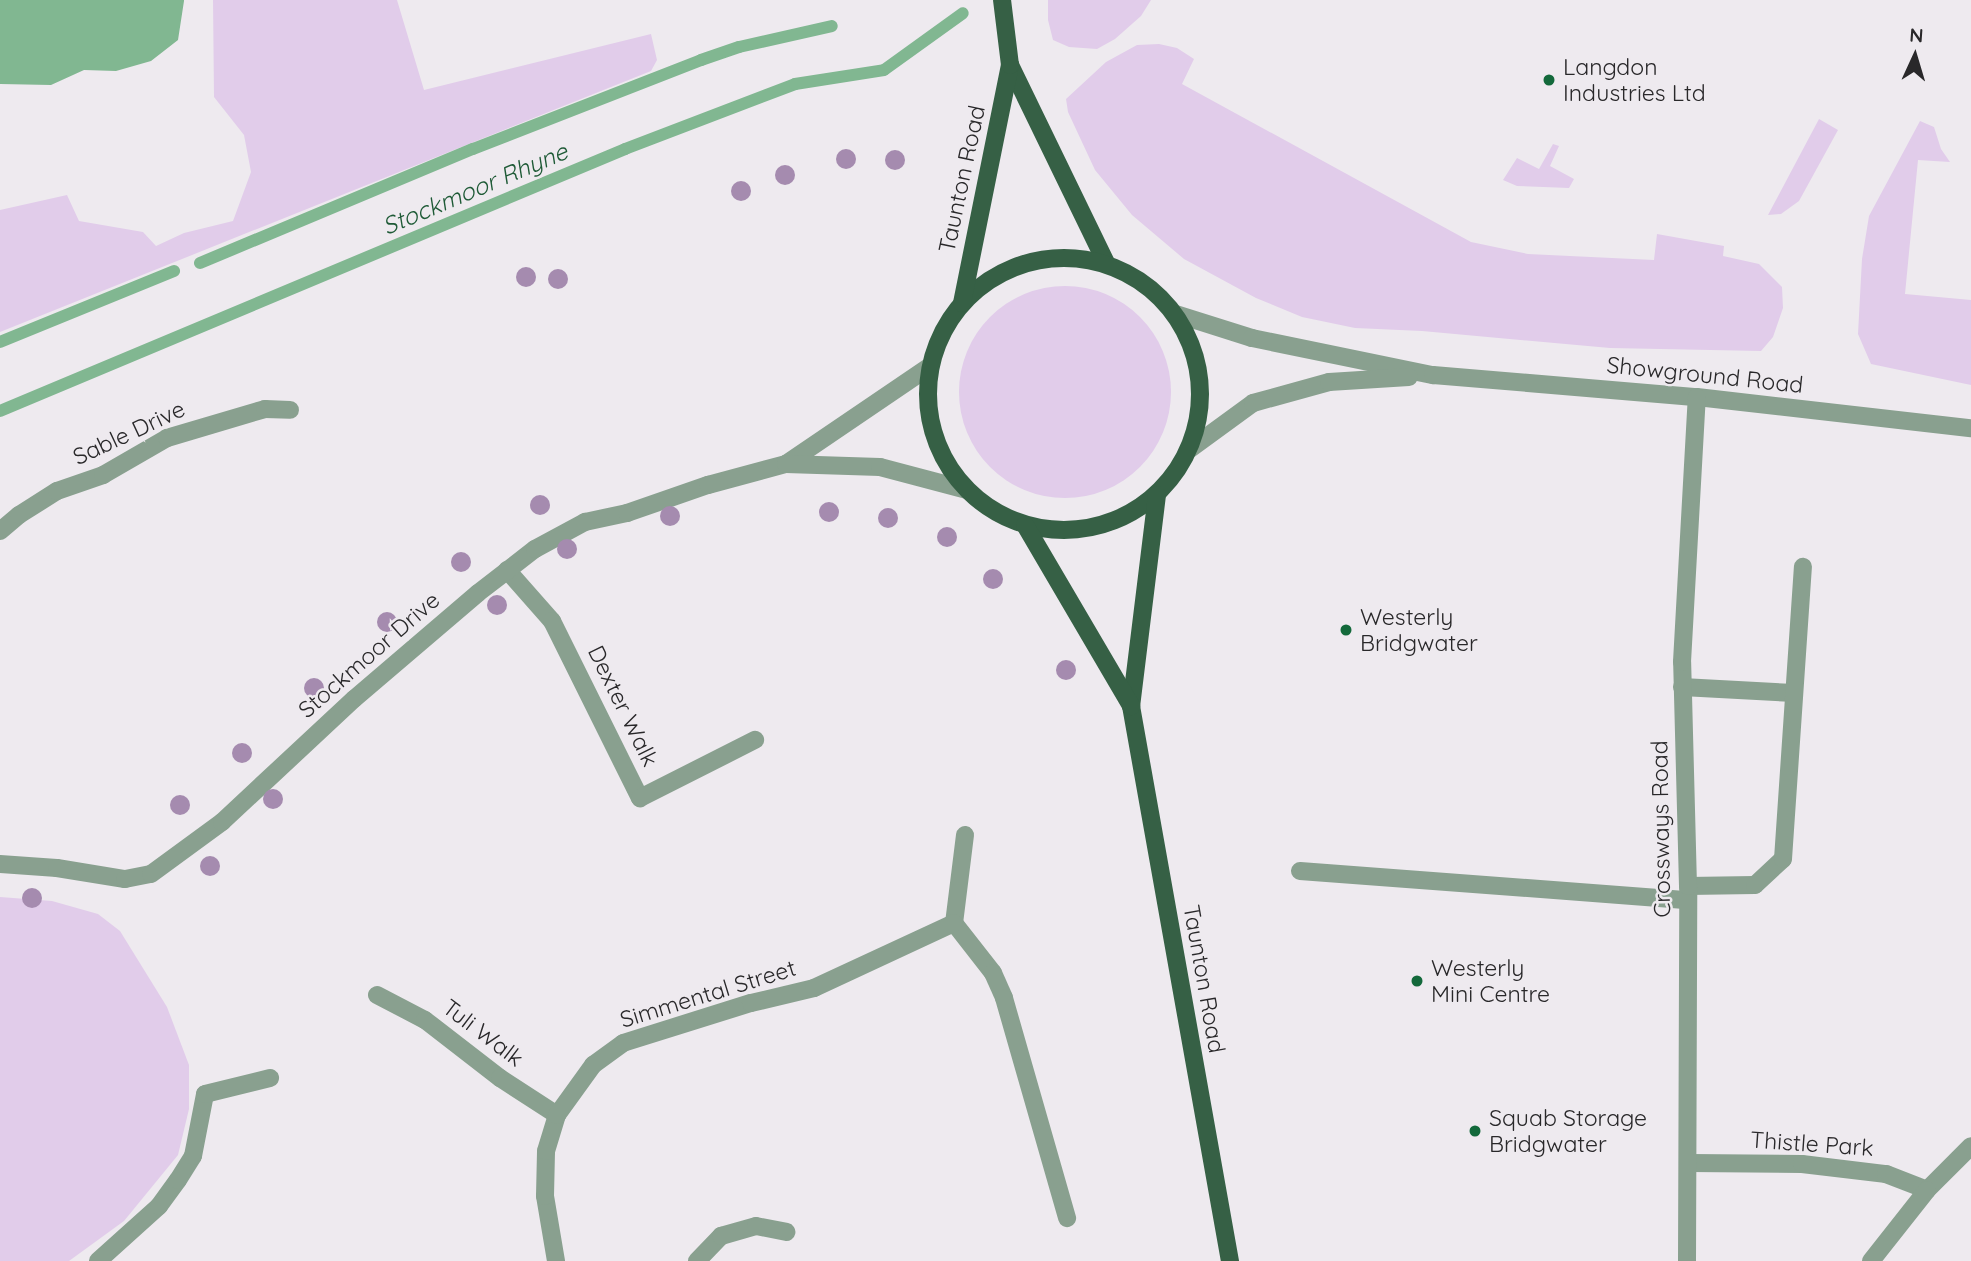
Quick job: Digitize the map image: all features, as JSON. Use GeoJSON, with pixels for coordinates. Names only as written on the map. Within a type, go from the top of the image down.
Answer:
{"type":"FeatureCollection","features":[{"type":"Feature","properties":{"kind":"main road","name":"Taunton Road"},"geometry":{"type":"LineString","coordinates":[[962,303],[1010,65],[1002,0]]}},
{"type":"Feature","properties":{"kind":"main road","name":"Taunton Road"},"geometry":{"type":"LineString","coordinates":[[1010,65],[1105,263]]}},
{"type":"Feature","properties":{"kind":"main road"},"geometry":{"type":"LineString","coordinates":[[1067,257],[1105,263],[1140,280],[1176,314],[1191,340],[1201,379],[1200,417],[1190,449],[1173,477],[1157,495],[1128,515],[1095,527],[1060,531],[1025,525],[994,511],[967,490],[946,463],[934,435],[927,398],[930,366],[942,331],[962,303],[992,278],[1028,262],[1067,257]]}},
{"type":"Feature","properties":{"kind":"main road","name":"Taunton Road"},"geometry":{"type":"LineString","coordinates":[[1157,495],[1131,706],[1230,1261]]}},
{"type":"Feature","properties":{"kind":"main road","name":"Taunton Road"},"geometry":{"type":"LineString","coordinates":[[1025,525],[1131,706]]}},
{"type":"Feature","properties":{"kind":"street","name":"Showground Road"},"geometry":{"type":"LineString","coordinates":[[1176,314],[1252,338],[1433,375],[1697,397],[1971,428]]}},
{"type":"Feature","properties":{"kind":"street","name":"Stockmoor Drive"},"geometry":{"type":"LineString","coordinates":[[786,464],[930,366]]}},
{"type":"Feature","properties":{"kind":"street","name":"Showground Road"},"geometry":{"type":"LineString","coordinates":[[1190,449],[1253,403],[1329,382],[1433,375]]}},
{"type":"Feature","properties":{"kind":"street","name":"Crossways Road"},"geometry":{"type":"LineString","coordinates":[[1682,1260],[1689,1163],[1688,893],[1682,687],[1697,397]]}},
{"type":"Feature","properties":{"kind":"street","name":"Sable Drive"},"geometry":{"type":"LineString","coordinates":[[0,531],[19,514],[57,491],[103,475],[167,438],[265,409],[290,410]]}},
{"type":"Feature","properties":{"kind":"street","name":"Stockmoor Drive"},"geometry":{"type":"LineString","coordinates":[[0,863],[57,867],[125,879],[151,874],[222,822],[354,699],[507,570],[557,535],[585,522],[627,513],[708,485],[786,464],[880,467],[967,490]]}},
{"type":"Feature","properties":{"kind":"street"},"geometry":{"type":"LineString","coordinates":[[1300,871],[1688,893],[1755,885],[1783,859],[1802,567]]}},
{"type":"Feature","properties":{"kind":"street","name":"Dexter Walk"},"geometry":{"type":"LineString","coordinates":[[507,570],[552,621],[640,798],[755,740]]}},
{"type":"Feature","properties":{"kind":"street"},"geometry":{"type":"LineString","coordinates":[[1682,687],[1794,693]]}},
{"type":"Feature","properties":{"kind":"street"},"geometry":{"type":"LineString","coordinates":[[965,835],[954,923],[993,973],[1004,998],[1067,1217]]}},
{"type":"Feature","properties":{"kind":"street","name":"Simmental Street"},"geometry":{"type":"LineString","coordinates":[[556,1261],[545,1196],[546,1150],[557,1115],[593,1065],[622,1043],[751,1003],[814,988],[954,923]]}},
{"type":"Feature","properties":{"kind":"street","name":"Tuli Walk"},"geometry":{"type":"LineString","coordinates":[[377,995],[425,1020],[499,1078],[557,1115]]}},
{"type":"Feature","properties":{"kind":"street"},"geometry":{"type":"LineString","coordinates":[[98,1261],[159,1206],[186,1168],[193,1156],[205,1094],[270,1078]]}},
{"type":"Feature","properties":{"kind":"street"},"geometry":{"type":"LineString","coordinates":[[1871,1261],[1927,1191],[1971,1146]]}},
{"type":"Feature","properties":{"kind":"street","name":"Thistle Park"},"geometry":{"type":"LineString","coordinates":[[1689,1163],[1802,1164],[1886,1174],[1927,1191]]}},
{"type":"Feature","properties":{"kind":"street"},"geometry":{"type":"LineString","coordinates":[[697,1261],[720,1236],[756,1226],[786,1232]]}},
{"type":"Feature","properties":{"kind":"shaded area"},"geometry":{"type":"Polygon","coordinates":[[[0,0],[184,1],[178,40],[151,61],[116,71],[84,70],[51,85],[0,84],[0,0]]]}},
{"type":"Feature","properties":{"kind":"shaded area"},"geometry":{"type":"Polygon","coordinates":[[[213,0],[397,0],[424,90],[651,34],[657,60],[651,71],[0,332],[0,210],[67,195],[79,221],[143,232],[156,246],[184,233],[233,221],[251,172],[244,135],[214,97],[213,0]]]}},
{"type":"Feature","properties":{"kind":"shaded area"},"geometry":{"type":"Polygon","coordinates":[[[1048,0],[1151,0],[1141,16],[1115,39],[1097,49],[1069,47],[1053,40],[1048,20],[1048,0]]]}},
{"type":"Feature","properties":{"kind":"shaded area"},"geometry":{"type":"Polygon","coordinates":[[[1159,44],[1177,48],[1194,59],[1182,84],[1471,242],[1528,254],[1654,260],[1657,234],[1724,246],[1723,256],[1759,264],[1782,287],[1783,308],[1773,337],[1761,351],[1610,348],[1422,331],[1355,328],[1302,317],[1256,298],[1184,259],[1132,215],[1095,170],[1068,112],[1066,99],[1106,62],[1137,45],[1159,44]]]}},
{"type":"Feature","properties":{"kind":"shaded area"},"geometry":{"type":"Polygon","coordinates":[[[1819,119],[1838,130],[1799,201],[1781,214],[1768,215],[1819,119]]]}},
{"type":"Feature","properties":{"kind":"shaded area"},"geometry":{"type":"Polygon","coordinates":[[[1920,121],[1934,127],[1941,149],[1950,162],[1918,160],[1905,294],[1971,300],[1971,385],[1871,364],[1858,334],[1862,259],[1869,216],[1920,121]]]}},
{"type":"Feature","properties":{"kind":"shaded area"},"geometry":{"type":"Polygon","coordinates":[[[1553,144],[1559,146],[1550,166],[1574,179],[1569,188],[1517,186],[1503,180],[1517,158],[1539,169],[1553,144]]]}},
{"type":"Feature","properties":{"kind":"shaded area"},"geometry":{"type":"Polygon","coordinates":[[[1065,286],[1086,288],[1105,294],[1140,317],[1163,352],[1169,371],[1169,413],[1163,432],[1140,467],[1105,490],[1086,496],[1065,498],[1044,496],[1025,490],[990,467],[967,432],[961,413],[959,392],[961,371],[967,352],[990,317],[1025,294],[1044,288],[1065,286]]]}},
{"type":"Feature","properties":{"kind":"shaded area"},"geometry":{"type":"Polygon","coordinates":[[[0,897],[52,901],[98,914],[120,931],[167,1007],[189,1065],[189,1109],[178,1155],[124,1221],[69,1261],[0,1261],[0,897]]]}},
{"type":"Feature","properties":{"kind":"waterway","name":"Stockmoor Rhyne"},"geometry":{"type":"LineString","coordinates":[[0,411],[625,149],[795,84],[884,70],[963,13]]}},
{"type":"Feature","properties":{"kind":"waterway"},"geometry":{"type":"LineString","coordinates":[[200,263],[473,149],[701,60],[739,47],[832,26]]}},
{"type":"Feature","properties":{"kind":"waterway"},"geometry":{"type":"LineString","coordinates":[[0,342],[174,271]]}},
{"type":"Feature","properties":{"kind":"place","name":"Langdon Industries Ltd"},"geometry":{"type":"Point","coordinates":[1549,80]}},
{"type":"Feature","properties":{"kind":"place","name":"Westerly Bridgwater"},"geometry":{"type":"Point","coordinates":[1346,630]}},
{"type":"Feature","properties":{"kind":"place","name":"Westerly Mini Centre"},"geometry":{"type":"Point","coordinates":[1417,981]}},
{"type":"Feature","properties":{"kind":"place","name":"Squab Storage Bridgwater"},"geometry":{"type":"Point","coordinates":[1475,1131]}}]}
